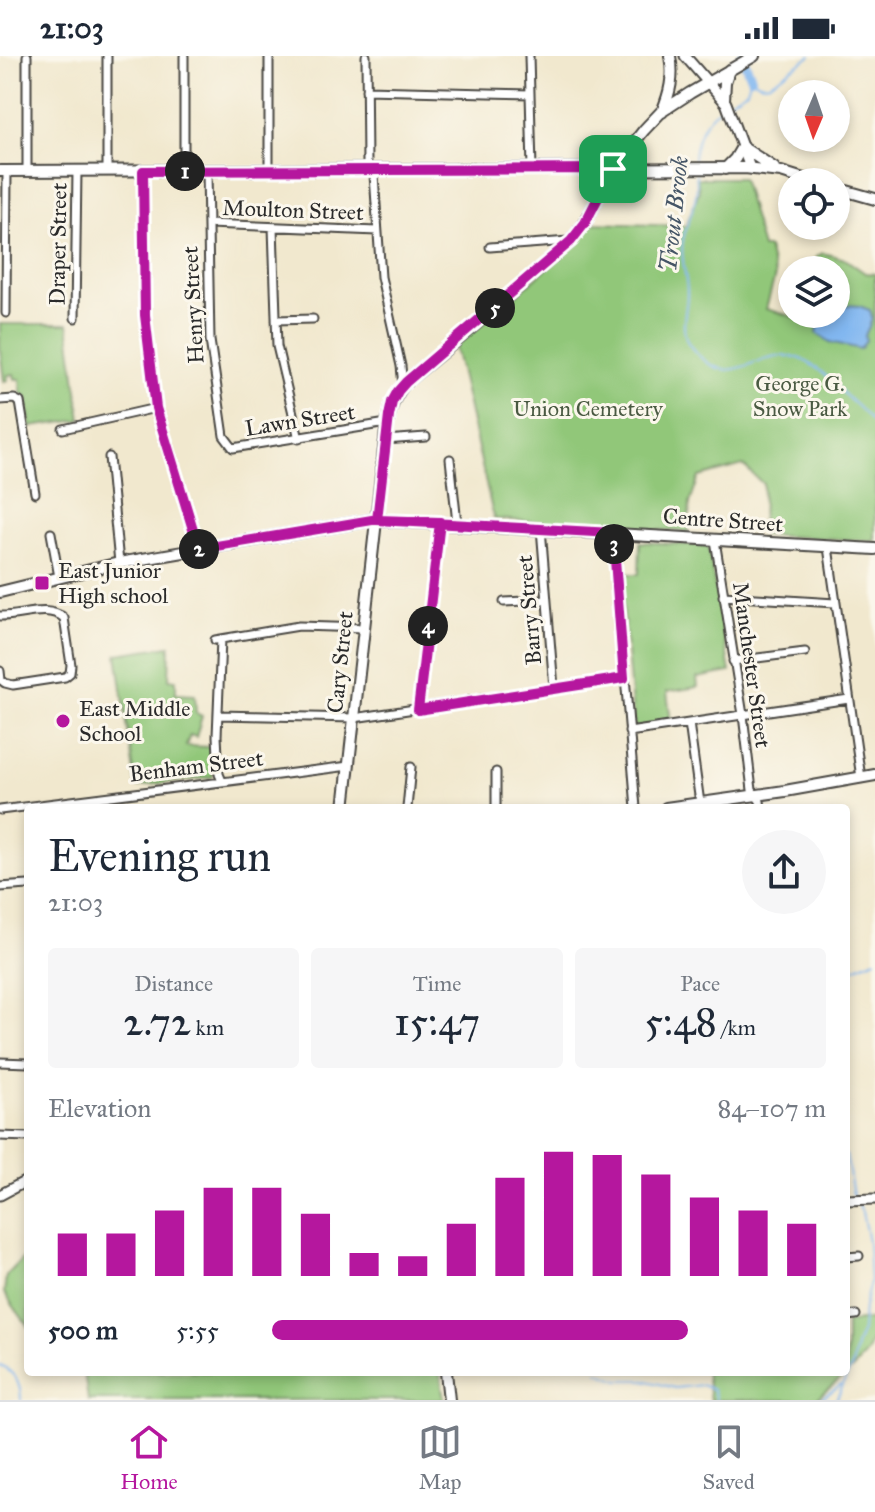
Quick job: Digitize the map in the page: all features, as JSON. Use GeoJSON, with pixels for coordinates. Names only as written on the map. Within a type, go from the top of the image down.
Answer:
{"type":"FeatureCollection","features":[{"type":"Feature","properties":{"kind":"main road"},"geometry":{"type":"LineString","coordinates":[[661,112],[671,84],[670,56]]}},
{"type":"Feature","properties":{"kind":"main road"},"geometry":{"type":"LineString","coordinates":[[403,386],[571,241],[585,223],[613,169],[661,112],[752,57]]}},
{"type":"Feature","properties":{"kind":"main road"},"geometry":{"type":"LineString","coordinates":[[727,105],[725,82],[733,68]]}},
{"type":"Feature","properties":{"kind":"main road"},"geometry":{"type":"LineString","coordinates":[[725,169],[742,147],[778,170]]}},
{"type":"Feature","properties":{"kind":"main road"},"geometry":{"type":"LineString","coordinates":[[4,171],[750,168],[778,172]]}},
{"type":"Feature","properties":{"kind":"main road"},"geometry":{"type":"LineString","coordinates":[[850,192],[875,199]]}},
{"type":"Feature","properties":{"kind":"main road","name":"Cary Street"},"geometry":{"type":"LineString","coordinates":[[344,804],[387,423],[392,402],[403,386]]}},
{"type":"Feature","properties":{"kind":"main road","name":"Centre Street"},"geometry":{"type":"LineString","coordinates":[[0,592],[119,563],[377,520],[875,549]]}},
{"type":"Feature","properties":{"kind":"main road"},"geometry":{"type":"LineString","coordinates":[[696,804],[875,775]]}},
{"type":"Feature","properties":{"kind":"main road"},"geometry":{"type":"LineString","coordinates":[[446,1376],[449,1400]]}},
{"type":"Feature","properties":{"kind":"street"},"geometry":{"type":"LineString","coordinates":[[27,56],[27,171]]}},
{"type":"Feature","properties":{"kind":"street"},"geometry":{"type":"LineString","coordinates":[[107,56],[107,171]]}},
{"type":"Feature","properties":{"kind":"street"},"geometry":{"type":"LineString","coordinates":[[184,56],[184,171]]}},
{"type":"Feature","properties":{"kind":"street"},"geometry":{"type":"LineString","coordinates":[[269,56],[269,170]]}},
{"type":"Feature","properties":{"kind":"street"},"geometry":{"type":"LineString","coordinates":[[366,56],[367,164],[374,175],[381,277],[403,386]]}},
{"type":"Feature","properties":{"kind":"street"},"geometry":{"type":"LineString","coordinates":[[529,56],[532,169]]}},
{"type":"Feature","properties":{"kind":"street"},"geometry":{"type":"LineString","coordinates":[[685,56],[727,105],[750,168]]}},
{"type":"Feature","properties":{"kind":"street"},"geometry":{"type":"LineString","coordinates":[[366,90],[530,94]]}},
{"type":"Feature","properties":{"kind":"street"},"geometry":{"type":"LineString","coordinates":[[4,171],[6,313]]}},
{"type":"Feature","properties":{"kind":"street","name":"Draper Street"},"geometry":{"type":"LineString","coordinates":[[75,318],[77,171]]}},
{"type":"Feature","properties":{"kind":"street"},"geometry":{"type":"LineString","coordinates":[[143,171],[145,315],[156,408],[199,549]]}},
{"type":"Feature","properties":{"kind":"street","name":"Henry Street"},"geometry":{"type":"LineString","coordinates":[[207,171],[210,340],[224,436]]}},
{"type":"Feature","properties":{"kind":"street","name":"Moulton Street"},"geometry":{"type":"LineString","coordinates":[[208,224],[377,231]]}},
{"type":"Feature","properties":{"kind":"street"},"geometry":{"type":"LineString","coordinates":[[273,227],[277,346],[299,439]]}},
{"type":"Feature","properties":{"kind":"street"},"geometry":{"type":"LineString","coordinates":[[490,247],[571,241]]}},
{"type":"Feature","properties":{"kind":"street"},"geometry":{"type":"LineString","coordinates":[[276,320],[313,319]]}},
{"type":"Feature","properties":{"kind":"street"},"geometry":{"type":"LineString","coordinates":[[0,400],[20,402],[35,493]]}},
{"type":"Feature","properties":{"kind":"street"},"geometry":{"type":"LineString","coordinates":[[63,429],[156,408]]}},
{"type":"Feature","properties":{"kind":"street","name":"Lawn Street"},"geometry":{"type":"LineString","coordinates":[[224,436],[233,448],[387,423]]}},
{"type":"Feature","properties":{"kind":"street"},"geometry":{"type":"LineString","coordinates":[[385,440],[426,437]]}},
{"type":"Feature","properties":{"kind":"street"},"geometry":{"type":"LineString","coordinates":[[109,457],[119,563]]}},
{"type":"Feature","properties":{"kind":"street"},"geometry":{"type":"LineString","coordinates":[[450,459],[457,523]]}},
{"type":"Feature","properties":{"kind":"street"},"geometry":{"type":"LineString","coordinates":[[418,710],[440,522]]}},
{"type":"Feature","properties":{"kind":"street","name":"Barry Street"},"geometry":{"type":"LineString","coordinates":[[541,528],[554,688]]}},
{"type":"Feature","properties":{"kind":"street"},"geometry":{"type":"LineString","coordinates":[[51,533],[59,577]]}},
{"type":"Feature","properties":{"kind":"street"},"geometry":{"type":"LineString","coordinates":[[613,533],[636,804]]}},
{"type":"Feature","properties":{"kind":"street","name":"Manchester Street"},"geometry":{"type":"LineString","coordinates":[[715,540],[752,790],[760,804]]}},
{"type":"Feature","properties":{"kind":"street"},"geometry":{"type":"LineString","coordinates":[[828,547],[861,778]]}},
{"type":"Feature","properties":{"kind":"street"},"geometry":{"type":"LineString","coordinates":[[723,596],[835,603]]}},
{"type":"Feature","properties":{"kind":"street"},"geometry":{"type":"LineString","coordinates":[[504,602],[546,600]]}},
{"type":"Feature","properties":{"kind":"street"},"geometry":{"type":"LineString","coordinates":[[0,616],[57,613],[64,618],[71,665],[70,673],[65,677],[13,685],[1,680],[0,671]]}},
{"type":"Feature","properties":{"kind":"street"},"geometry":{"type":"LineString","coordinates":[[222,781],[217,736],[218,639],[299,626],[364,628]]}},
{"type":"Feature","properties":{"kind":"street"},"geometry":{"type":"LineString","coordinates":[[733,661],[805,652]]}},
{"type":"Feature","properties":{"kind":"street"},"geometry":{"type":"LineString","coordinates":[[218,715],[354,718],[624,678]]}},
{"type":"Feature","properties":{"kind":"street"},"geometry":{"type":"LineString","coordinates":[[629,732],[849,699]]}},
{"type":"Feature","properties":{"kind":"street"},"geometry":{"type":"LineString","coordinates":[[689,723],[700,803]]}},
{"type":"Feature","properties":{"kind":"street","name":"Benham Street"},"geometry":{"type":"LineString","coordinates":[[46,804],[349,766]]}},
{"type":"Feature","properties":{"kind":"street"},"geometry":{"type":"LineString","coordinates":[[407,804],[411,767]]}},
{"type":"Feature","properties":{"kind":"street"},"geometry":{"type":"LineString","coordinates":[[496,772],[496,804]]}},
{"type":"Feature","properties":{"kind":"street","name":"Benham Street"},"geometry":{"type":"LineString","coordinates":[[0,810],[24,807]]}},
{"type":"Feature","properties":{"kind":"street"},"geometry":{"type":"LineString","coordinates":[[0,887],[24,885]]}},
{"type":"Feature","properties":{"kind":"street"},"geometry":{"type":"LineString","coordinates":[[0,1062],[24,1063]]}},
{"type":"Feature","properties":{"kind":"street"},"geometry":{"type":"LineString","coordinates":[[0,1136],[24,1137]]}},
{"type":"Feature","properties":{"kind":"street"},"geometry":{"type":"LineString","coordinates":[[0,1195],[24,1182]]}},
{"type":"Feature","properties":{"kind":"street"},"geometry":{"type":"LineString","coordinates":[[850,1200],[875,1199]]}},
{"type":"Feature","properties":{"kind":"street"},"geometry":{"type":"LineString","coordinates":[[850,1257],[859,1256]]}},
{"type":"Feature","properties":{"kind":"street"},"geometry":{"type":"LineString","coordinates":[[850,1316],[856,1315]]}},
{"type":"Feature","properties":{"kind":"green space"},"geometry":{"type":"Polygon","coordinates":[[[697,178],[742,178],[762,248],[768,248],[775,276],[766,309],[778,312],[778,328],[850,328],[850,262],[865,273],[875,274],[875,541],[762,535],[763,484],[743,465],[699,477],[690,503],[688,532],[494,519],[455,347],[546,269],[593,223],[686,226],[699,191],[697,178]]]}},
{"type":"Feature","properties":{"kind":"green space"},"geometry":{"type":"Polygon","coordinates":[[[0,324],[68,324],[81,420],[30,427],[27,398],[21,394],[20,379],[15,379],[14,374],[8,375],[8,380],[4,381],[0,324]]]}},
{"type":"Feature","properties":{"kind":"green space"},"geometry":{"type":"Polygon","coordinates":[[[640,542],[708,546],[730,672],[697,678],[698,687],[667,692],[671,722],[634,728],[620,574],[639,574],[640,542]]]}},
{"type":"Feature","properties":{"kind":"green space"},"geometry":{"type":"Polygon","coordinates":[[[170,646],[169,679],[176,680],[176,694],[195,695],[196,713],[202,716],[196,737],[190,735],[186,746],[211,747],[213,777],[136,787],[117,654],[170,646]]]}},
{"type":"Feature","properties":{"kind":"green space"},"geometry":{"type":"Polygon","coordinates":[[[24,1257],[24,1320],[4,1293],[6,1276],[24,1257]]]}},
{"type":"Feature","properties":{"kind":"green space"},"geometry":{"type":"Polygon","coordinates":[[[875,1319],[867,1351],[850,1371],[850,1322],[875,1319]]]}},
{"type":"Feature","properties":{"kind":"green space"},"geometry":{"type":"Polygon","coordinates":[[[85,1376],[441,1376],[444,1400],[88,1400],[85,1376]]]}},
{"type":"Feature","properties":{"kind":"green space"},"geometry":{"type":"Polygon","coordinates":[[[707,1376],[844,1376],[815,1400],[710,1400],[707,1376]]]}},
{"type":"Feature","properties":{"kind":"water"},"geometry":{"type":"Polygon","coordinates":[[[850,305],[870,310],[866,341],[860,349],[830,342],[817,333],[818,328],[850,328],[850,305]]]}},
{"type":"Feature","properties":{"kind":"waterway"},"geometry":{"type":"LineString","coordinates":[[742,56],[751,77]]}},
{"type":"Feature","properties":{"kind":"waterway"},"geometry":{"type":"LineString","coordinates":[[729,101],[747,90],[751,77],[760,83],[770,83],[811,56]]}},
{"type":"Feature","properties":{"kind":"waterway","name":"Trout Brook"},"geometry":{"type":"LineString","coordinates":[[694,164],[695,147],[701,130],[724,105]]}},
{"type":"Feature","properties":{"kind":"waterway","name":"Trout Brook"},"geometry":{"type":"LineString","coordinates":[[696,174],[695,200],[682,247],[687,288],[684,327],[690,346],[710,364],[722,369],[734,369],[783,356],[805,361],[830,380],[875,427]]}},
{"type":"Feature","properties":{"kind":"waterway","name":"Trout Brook"},"geometry":{"type":"LineString","coordinates":[[850,970],[875,959]]}},
{"type":"Feature","properties":{"kind":"waterway","name":"Trout Brook"},"geometry":{"type":"LineString","coordinates":[[850,1178],[853,1195]]}},
{"type":"Feature","properties":{"kind":"waterway","name":"Trout Brook"},"geometry":{"type":"LineString","coordinates":[[850,1370],[862,1331],[870,1282],[868,1241],[858,1205]]}},
{"type":"Feature","properties":{"kind":"waterway"},"geometry":{"type":"LineString","coordinates":[[0,1366],[10,1371],[16,1379],[21,1400]]}},
{"type":"Feature","properties":{"kind":"waterway"},"geometry":{"type":"LineString","coordinates":[[608,1376],[675,1388],[702,1385],[713,1390],[716,1400]]}},
{"type":"Feature","properties":{"kind":"waterway","name":"Trout Brook"},"geometry":{"type":"LineString","coordinates":[[836,1400],[847,1376]]}},
{"type":"Feature","properties":{"kind":"waterway"},"geometry":{"type":"LineString","coordinates":[[819,1400],[841,1385]]}},
{"type":"Feature","properties":{"kind":"place","name":"East Junior High school"},"geometry":{"type":"Point","coordinates":[42,583]}},
{"type":"Feature","properties":{"kind":"place","name":"East Middle School"},"geometry":{"type":"Point","coordinates":[63,721]}},
{"type":"Feature","properties":{"kind":"route"},"geometry":{"type":"LineString","coordinates":[[613,169],[143,171],[145,315],[156,408],[199,549],[372,520],[440,522],[613,533],[624,678],[418,710],[440,522],[377,520],[392,402],[406,382],[571,241],[597,203],[613,169]]}},
{"type":"Feature","properties":{"kind":"park label","name":"George G. Snow Park"},"geometry":{"type":"Point","coordinates":[800,396]}},
{"type":"Feature","properties":{"kind":"park label","name":"Union Cemetery"},"geometry":{"type":"Point","coordinates":[588,408]}}]}
